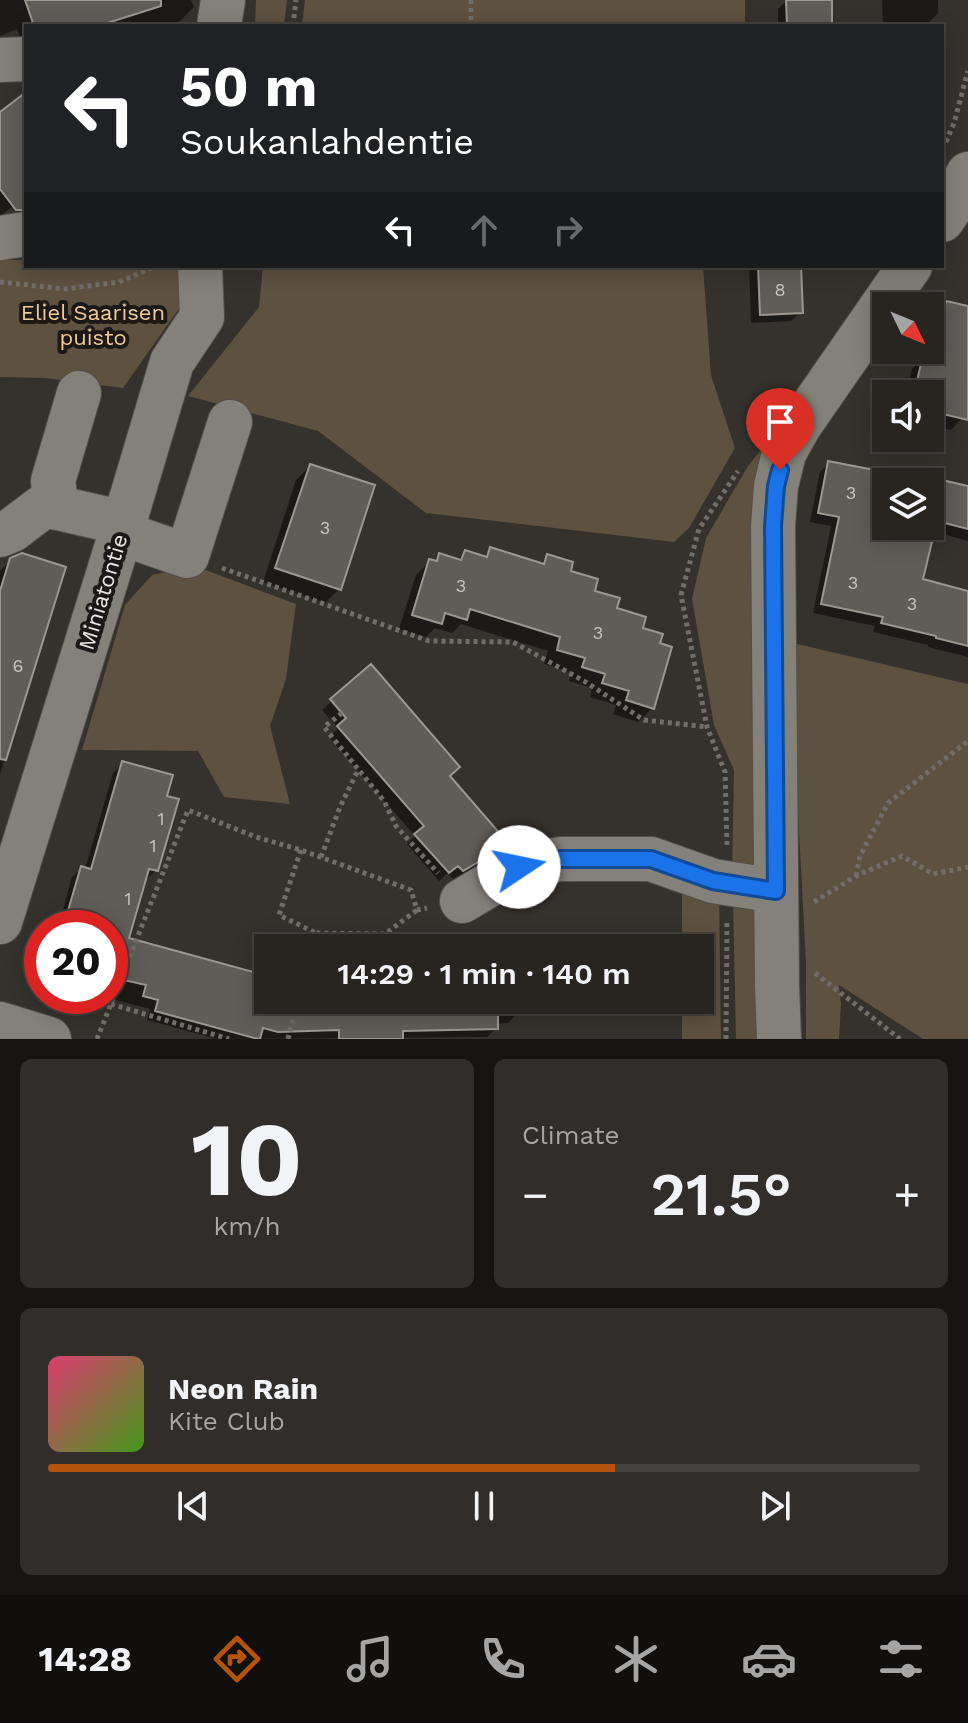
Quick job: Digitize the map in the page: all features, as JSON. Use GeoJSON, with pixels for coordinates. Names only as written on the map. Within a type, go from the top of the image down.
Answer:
{"type":"FeatureCollection","features":[{"type":"Feature","properties":{"kind":"street"},"geometry":{"type":"LineString","coordinates":[[219,24],[223,0]]}},
{"type":"Feature","properties":{"kind":"street"},"geometry":{"type":"LineString","coordinates":[[0,60],[24,59]]}},
{"type":"Feature","properties":{"kind":"street"},"geometry":{"type":"LineString","coordinates":[[944,217],[968,174]]}},
{"type":"Feature","properties":{"kind":"street"},"geometry":{"type":"LineString","coordinates":[[0,238],[24,234]]}},
{"type":"Feature","properties":{"kind":"street","name":"Miniatontie"},"geometry":{"type":"LineString","coordinates":[[0,922],[172,362],[202,317],[200,268]]}},
{"type":"Feature","properties":{"kind":"street"},"geometry":{"type":"LineString","coordinates":[[779,1039],[773,526],[776,486],[784,453],[799,426],[909,268]]}},
{"type":"Feature","properties":{"kind":"street"},"geometry":{"type":"LineString","coordinates":[[57,508],[53,481],[79,393]]}},
{"type":"Feature","properties":{"kind":"street"},"geometry":{"type":"LineString","coordinates":[[0,535],[12,530],[45,505],[123,528],[187,556],[230,422]]}},
{"type":"Feature","properties":{"kind":"street"},"geometry":{"type":"LineString","coordinates":[[462,901],[519,867],[560,859],[651,859],[713,881],[776,914]]}},
{"type":"Feature","properties":{"kind":"street"},"geometry":{"type":"LineString","coordinates":[[0,1024],[49,1039]]}},
{"type":"Feature","properties":{"kind":"path"},"geometry":{"type":"LineString","coordinates":[[293,24],[296,0]]}},
{"type":"Feature","properties":{"kind":"path"},"geometry":{"type":"LineString","coordinates":[[471,0],[471,24]]}},
{"type":"Feature","properties":{"kind":"path"},"geometry":{"type":"LineString","coordinates":[[944,147],[968,71]]}},
{"type":"Feature","properties":{"kind":"path"},"geometry":{"type":"LineString","coordinates":[[0,282],[65,289],[119,282],[151,268]]}},
{"type":"Feature","properties":{"kind":"path"},"geometry":{"type":"LineString","coordinates":[[187,556],[429,641],[513,642],[584,681],[644,720],[707,727]]}},
{"type":"Feature","properties":{"kind":"path"},"geometry":{"type":"LineString","coordinates":[[342,713],[324,727],[384,801],[396,826],[462,901]]}},
{"type":"Feature","properties":{"kind":"path"},"geometry":{"type":"LineString","coordinates":[[856,876],[860,856],[888,803],[968,741]]}},
{"type":"Feature","properties":{"kind":"path"},"geometry":{"type":"LineString","coordinates":[[321,857],[359,769]]}},
{"type":"Feature","properties":{"kind":"path"},"geometry":{"type":"LineString","coordinates":[[128,961],[188,810],[256,837],[411,890],[417,910]]}},
{"type":"Feature","properties":{"kind":"path"},"geometry":{"type":"LineString","coordinates":[[301,850],[279,915],[316,933],[385,934],[417,910],[462,901]]}},
{"type":"Feature","properties":{"kind":"path"},"geometry":{"type":"LineString","coordinates":[[900,1039],[776,914],[812,903],[856,876],[902,856],[933,874],[968,867]]}},
{"type":"Feature","properties":{"kind":"path"},"geometry":{"type":"LineString","coordinates":[[128,1009],[229,1039]]}},
{"type":"Feature","properties":{"kind":"path"},"geometry":{"type":"LineString","coordinates":[[97,1039],[107,1014]]}},
{"type":"Feature","properties":{"kind":"path"},"geometry":{"type":"LineString","coordinates":[[288,1039],[294,1014]]}},
{"type":"Feature","properties":{"kind":"green space"},"geometry":{"type":"Polygon","coordinates":[[[256,0],[287,0],[284,24],[255,24],[256,0]]]}},
{"type":"Feature","properties":{"kind":"green space"},"geometry":{"type":"Polygon","coordinates":[[[305,0],[745,0],[745,24],[302,24],[305,0]]]}},
{"type":"Feature","properties":{"kind":"green space","name":"Eliel Saarisen puisto"},"geometry":{"type":"Polygon","coordinates":[[[0,260],[24,260],[24,268],[191,268],[190,293],[123,388],[45,378],[0,377],[0,260]]]}},
{"type":"Feature","properties":{"kind":"green space"},"geometry":{"type":"Polygon","coordinates":[[[263,268],[703,268],[711,375],[735,448],[689,528],[674,542],[426,513],[318,431],[188,396],[259,307],[263,268]]]}},
{"type":"Feature","properties":{"kind":"green space"},"geometry":{"type":"Polygon","coordinates":[[[769,440],[763,881],[732,877],[734,770],[714,725],[692,599],[706,538],[748,466],[769,440]]]}},
{"type":"Feature","properties":{"kind":"green space"},"geometry":{"type":"Polygon","coordinates":[[[195,566],[296,604],[286,679],[270,726],[290,804],[224,797],[198,751],[82,750],[125,605],[152,575],[195,566]]]}},
{"type":"Feature","properties":{"kind":"green space"},"geometry":{"type":"Polygon","coordinates":[[[789,642],[968,684],[968,1039],[923,1039],[839,985],[839,1039],[806,1039],[806,963],[789,642]]]}},
{"type":"Feature","properties":{"kind":"green space"},"geometry":{"type":"Polygon","coordinates":[[[682,883],[719,891],[721,1039],[682,1039],[682,1014],[714,1014],[714,934],[682,934],[682,883]]]}},
{"type":"Feature","properties":{"kind":"green space"},"geometry":{"type":"Polygon","coordinates":[[[733,900],[762,909],[768,1039],[736,1039],[733,900]]]}},
{"type":"Feature","properties":{"kind":"building"},"geometry":{"type":"Polygon","coordinates":[[[25,0],[161,0],[161,6],[104,24],[33,24],[25,0]]]}},
{"type":"Feature","properties":{"kind":"building"},"geometry":{"type":"Polygon","coordinates":[[[786,0],[832,0],[832,24],[787,24],[786,0]]]}},
{"type":"Feature","properties":{"kind":"building"},"geometry":{"type":"Polygon","coordinates":[[[24,94],[24,210],[16,210],[0,189],[0,112],[24,94]]]}},
{"type":"Feature","properties":{"kind":"building"},"geometry":{"type":"Polygon","coordinates":[[[758,268],[801,268],[803,313],[760,315],[758,268]]]}},
{"type":"Feature","properties":{"kind":"building"},"geometry":{"type":"Polygon","coordinates":[[[946,301],[968,306],[968,420],[944,414],[944,380],[917,380],[921,364],[944,364],[946,301]]]}},
{"type":"Feature","properties":{"kind":"building"},"geometry":{"type":"Polygon","coordinates":[[[828,461],[872,470],[872,540],[932,540],[923,579],[968,591],[968,646],[881,623],[883,617],[821,604],[839,517],[818,513],[828,461]]]}},
{"type":"Feature","properties":{"kind":"building"},"geometry":{"type":"Polygon","coordinates":[[[310,464],[375,485],[341,590],[275,568],[310,464]]]}},
{"type":"Feature","properties":{"kind":"building"},"geometry":{"type":"Polygon","coordinates":[[[944,480],[968,486],[968,529],[944,523],[944,480]]]}},
{"type":"Feature","properties":{"kind":"building"},"geometry":{"type":"Polygon","coordinates":[[[490,547],[544,564],[547,554],[573,562],[571,571],[598,579],[595,591],[620,598],[617,608],[646,617],[643,628],[663,634],[660,643],[672,647],[654,709],[626,700],[629,691],[602,683],[605,674],[582,667],[585,658],[557,650],[560,637],[470,609],[467,620],[445,613],[442,624],[412,615],[429,559],[437,561],[439,553],[461,560],[465,550],[487,557],[490,547]]]}},
{"type":"Feature","properties":{"kind":"building"},"geometry":{"type":"Polygon","coordinates":[[[22,553],[66,567],[6,760],[0,759],[0,591],[10,558],[22,553]]]}},
{"type":"Feature","properties":{"kind":"building"},"geometry":{"type":"Polygon","coordinates":[[[371,664],[460,767],[450,776],[509,844],[463,871],[458,866],[449,873],[414,834],[424,826],[337,726],[346,718],[330,699],[371,664]]]}},
{"type":"Feature","properties":{"kind":"building"},"geometry":{"type":"Polygon","coordinates":[[[122,761],[173,775],[167,796],[179,799],[158,871],[149,869],[129,938],[254,972],[254,1014],[498,1014],[498,1029],[403,1031],[403,1039],[339,1039],[339,1030],[278,1032],[263,1028],[258,1039],[155,1011],[158,1000],[143,996],[146,985],[128,981],[128,910],[68,910],[81,866],[91,869],[122,761]]]}},
{"type":"Feature","properties":{"kind":"route"},"geometry":{"type":"LineString","coordinates":[[519,867],[560,859],[651,859],[713,881],[776,891],[773,526],[780,470]]}}]}
